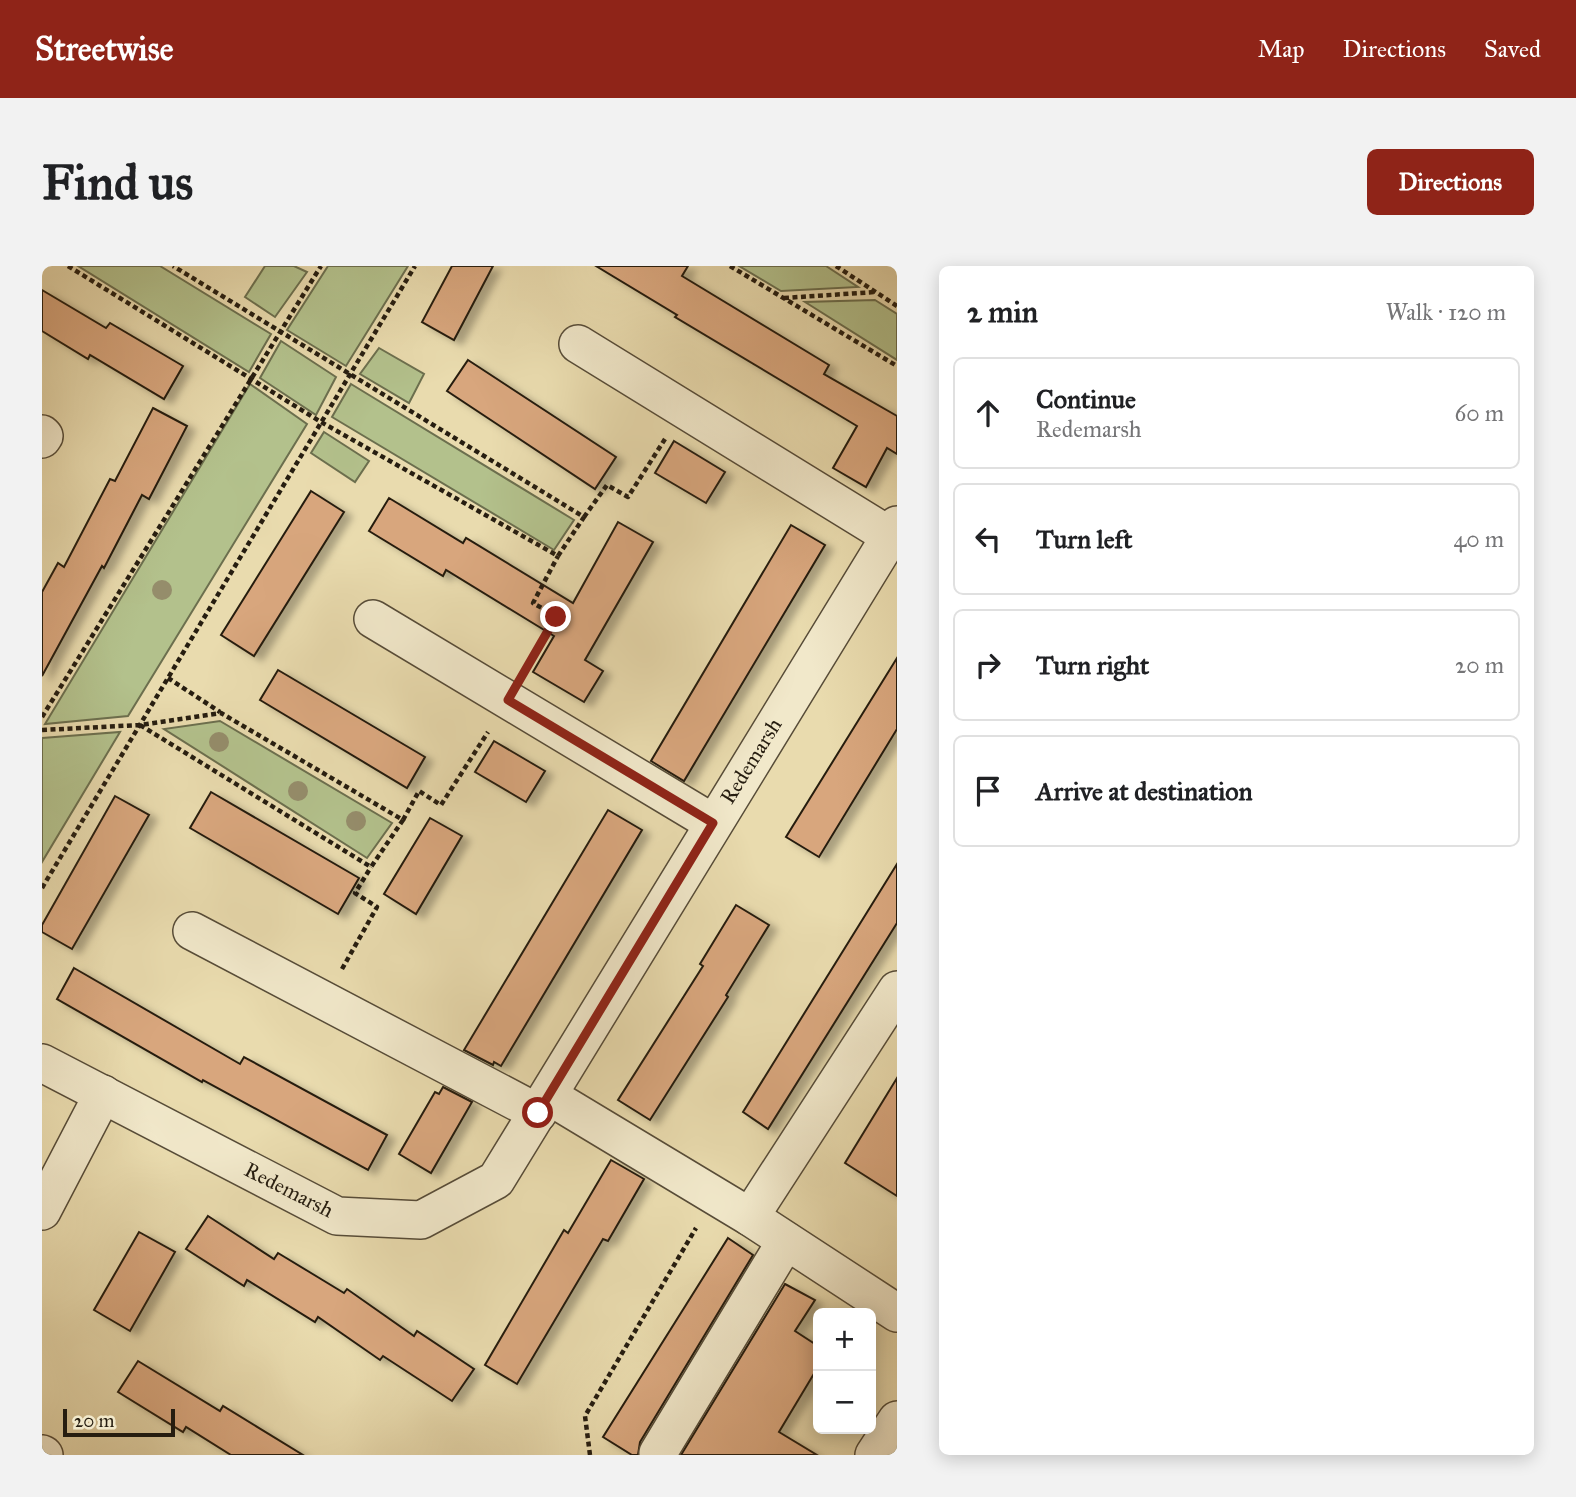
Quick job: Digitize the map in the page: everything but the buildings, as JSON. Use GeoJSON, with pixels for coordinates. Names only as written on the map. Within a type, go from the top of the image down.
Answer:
{"type":"FeatureCollection","features":[{"type":"Feature","properties":{"kind":"street"},"geometry":{"type":"LineString","coordinates":[[578,344],[684,409],[894,530]]}},
{"type":"Feature","properties":{"kind":"street","name":"Redemarsh"},"geometry":{"type":"LineString","coordinates":[[42,1063],[337,1216],[421,1220],[496,1180],[894,530]]}},
{"type":"Feature","properties":{"kind":"street"},"geometry":{"type":"LineString","coordinates":[[373,619],[713,823]]}},
{"type":"Feature","properties":{"kind":"street"},"geometry":{"type":"LineString","coordinates":[[191,931],[324,1000],[544,1105],[715,1196],[897,1312]]}},
{"type":"Feature","properties":{"kind":"street"},"geometry":{"type":"LineString","coordinates":[[750,1217],[897,990]]}},
{"type":"Feature","properties":{"kind":"street"},"geometry":{"type":"LineString","coordinates":[[42,1211],[103,1094]]}},
{"type":"Feature","properties":{"kind":"street"},"geometry":{"type":"LineString","coordinates":[[658,1453],[786,1241]]}},
{"type":"Feature","properties":{"kind":"street"},"geometry":{"type":"LineString","coordinates":[[874,1455],[897,1420]]}},
{"type":"Feature","properties":{"kind":"path"},"geometry":{"type":"LineString","coordinates":[[68,266],[321,422],[558,556]]}},
{"type":"Feature","properties":{"kind":"path"},"geometry":{"type":"LineString","coordinates":[[173,266],[349,376],[584,517]]}},
{"type":"Feature","properties":{"kind":"path"},"geometry":{"type":"LineString","coordinates":[[42,717],[321,266]]}},
{"type":"Feature","properties":{"kind":"path"},"geometry":{"type":"LineString","coordinates":[[42,888],[415,266]]}},
{"type":"Feature","properties":{"kind":"path"},"geometry":{"type":"LineString","coordinates":[[730,266],[897,366]]}},
{"type":"Feature","properties":{"kind":"path"},"geometry":{"type":"LineString","coordinates":[[835,266],[897,306]]}},
{"type":"Feature","properties":{"kind":"path"},"geometry":{"type":"LineString","coordinates":[[783,298],[875,292]]}},
{"type":"Feature","properties":{"kind":"path"},"geometry":{"type":"LineString","coordinates":[[324,1000],[377,907],[355,893],[419,791],[441,805],[508,700],[556,617],[533,603],[558,556],[607,485],[628,497],[684,409]]}},
{"type":"Feature","properties":{"kind":"path"},"geometry":{"type":"LineString","coordinates":[[168,678],[221,713],[403,820]]}},
{"type":"Feature","properties":{"kind":"path"},"geometry":{"type":"LineString","coordinates":[[42,730],[140,725],[221,713]]}},
{"type":"Feature","properties":{"kind":"path"},"geometry":{"type":"LineString","coordinates":[[140,725],[371,867]]}},
{"type":"Feature","properties":{"kind":"path"},"geometry":{"type":"LineString","coordinates":[[590,1455],[584,1416],[715,1196]]}},
{"type":"Feature","properties":{"kind":"green space"},"geometry":{"type":"Polygon","coordinates":[[[78,266],[160,266],[271,334],[249,372],[78,266]]]}},
{"type":"Feature","properties":{"kind":"green space"},"geometry":{"type":"Polygon","coordinates":[[[265,266],[294,266],[307,272],[275,317],[245,297],[265,266]]]}},
{"type":"Feature","properties":{"kind":"green space"},"geometry":{"type":"Polygon","coordinates":[[[328,266],[408,266],[346,366],[287,330],[328,266]]]}},
{"type":"Feature","properties":{"kind":"green space"},"geometry":{"type":"Polygon","coordinates":[[[739,266],[826,266],[858,287],[781,291],[739,266]]]}},
{"type":"Feature","properties":{"kind":"green space"},"geometry":{"type":"Polygon","coordinates":[[[875,300],[897,314],[897,360],[805,302],[875,300]]]}},
{"type":"Feature","properties":{"kind":"green space"},"geometry":{"type":"Polygon","coordinates":[[[281,341],[336,377],[316,415],[260,378],[281,341]]]}},
{"type":"Feature","properties":{"kind":"green space"},"geometry":{"type":"Polygon","coordinates":[[[379,348],[424,374],[409,403],[360,374],[379,348]]]}},
{"type":"Feature","properties":{"kind":"green space"},"geometry":{"type":"Polygon","coordinates":[[[250,384],[307,424],[128,716],[45,724],[250,384]]]}},
{"type":"Feature","properties":{"kind":"green space"},"geometry":{"type":"Polygon","coordinates":[[[351,384],[574,520],[554,550],[332,417],[351,384]]]}},
{"type":"Feature","properties":{"kind":"green space"},"geometry":{"type":"Polygon","coordinates":[[[324,432],[369,461],[355,482],[311,453],[324,432]]]}},
{"type":"Feature","properties":{"kind":"green space"},"geometry":{"type":"Polygon","coordinates":[[[220,721],[392,823],[367,858],[164,729],[220,721]]]}},
{"type":"Feature","properties":{"kind":"green space"},"geometry":{"type":"Polygon","coordinates":[[[120,732],[42,862],[42,738],[120,732]]]}},
{"type":"Feature","properties":{"kind":"route"},"geometry":{"type":"LineString","coordinates":[[538,1113],[713,823],[508,700],[556,617]]}}]}
